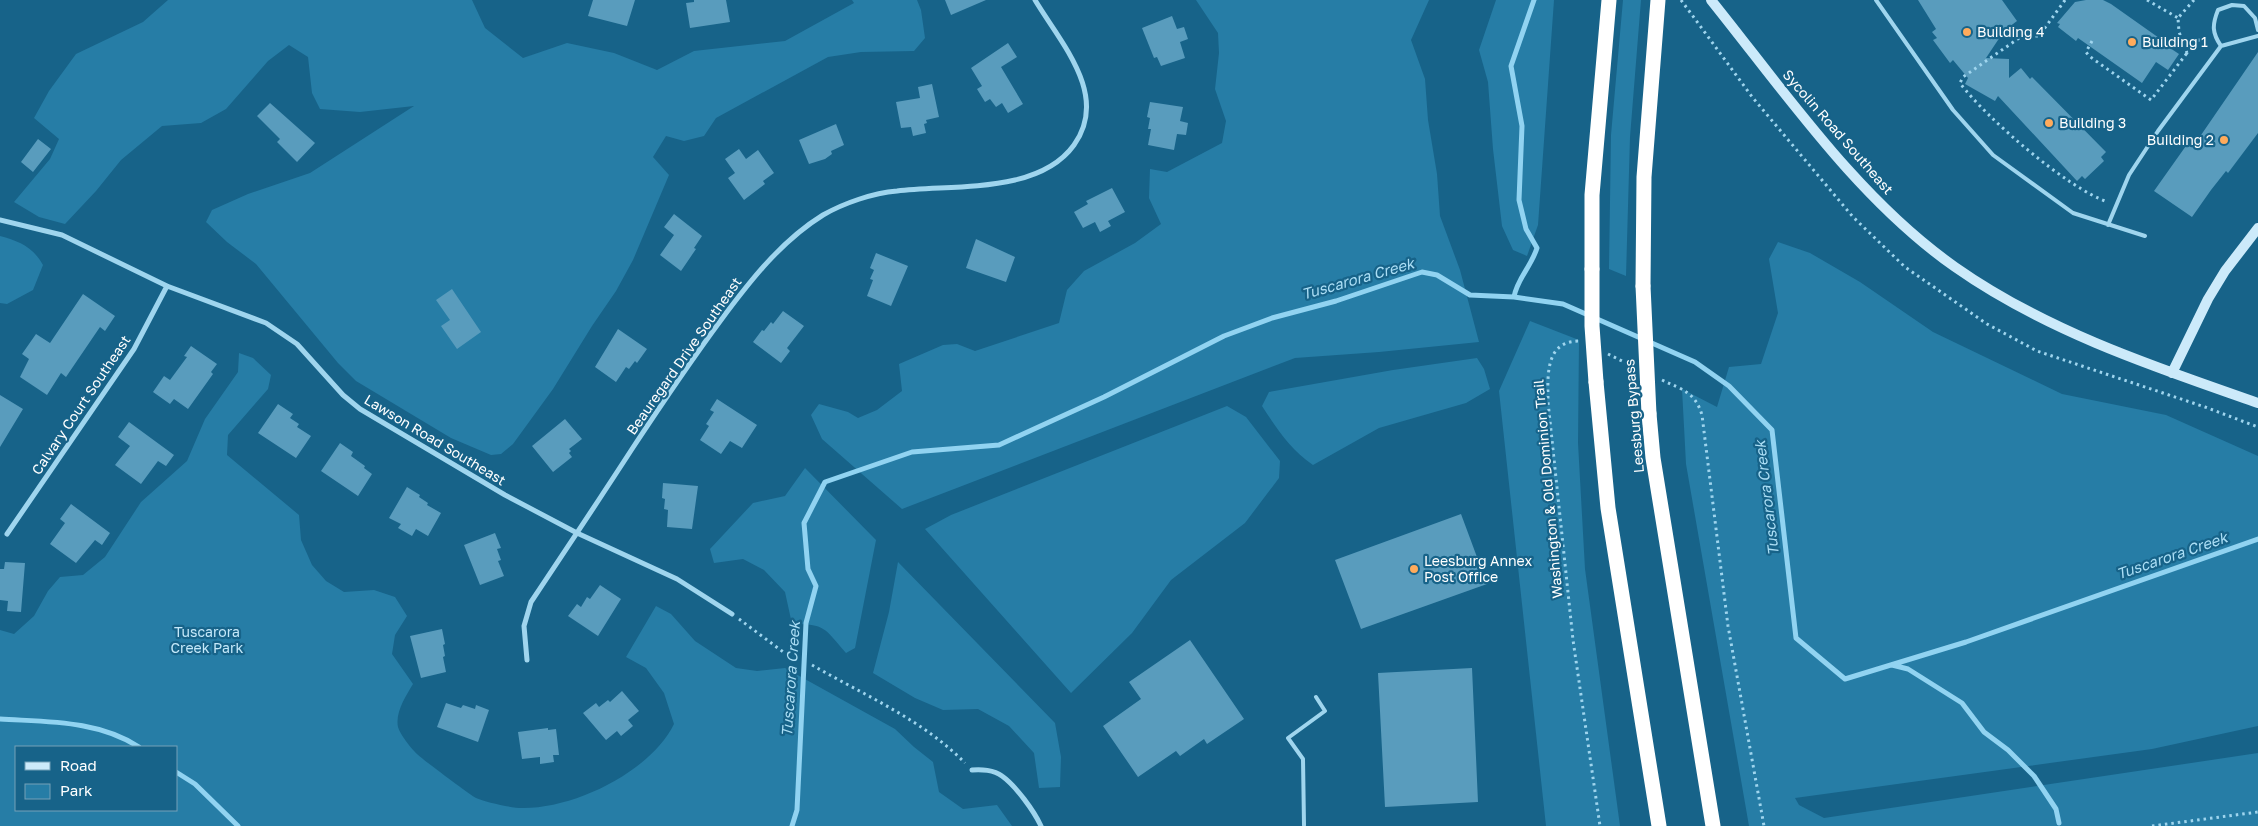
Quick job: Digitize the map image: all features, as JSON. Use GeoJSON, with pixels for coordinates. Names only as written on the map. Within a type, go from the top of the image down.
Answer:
{"type":"FeatureCollection","features":[{"type":"Feature","properties":{"kind":"highway"},"geometry":{"type":"LineString","coordinates":[[1609,0],[1592,195],[1592,326],[1608,508],[1659,826]]}},
{"type":"Feature","properties":{"kind":"highway","name":"Leesburg Bypass"},"geometry":{"type":"LineString","coordinates":[[1658,0],[1644,177],[1643,286],[1649,414],[1652,458],[1712,824]]}},
{"type":"Feature","properties":{"kind":"main road","name":"Sycolin Road Southeast"},"geometry":{"type":"LineString","coordinates":[[1711,0],[1816,131],[1866,188],[1912,233],[1955,267],[2035,315],[2172,373],[2258,403]]}},
{"type":"Feature","properties":{"kind":"main road"},"geometry":{"type":"LineString","coordinates":[[2172,373],[2208,299],[2225,271],[2258,228]]}},
{"type":"Feature","properties":{"kind":"street","name":"Beauregard Drive Southeast"},"geometry":{"type":"LineString","coordinates":[[527,660],[524,626],[531,602],[700,348],[746,286],[776,253],[799,232],[824,214],[848,204],[896,191],[993,184],[1032,174],[1062,157],[1074,146],[1085,127],[1087,104],[1084,86],[1076,64],[1035,0]]}},
{"type":"Feature","properties":{"kind":"street","name":"Lawson Road Southeast"},"geometry":{"type":"LineString","coordinates":[[0,220],[62,235],[168,286],[266,323],[297,344],[343,395],[360,409],[505,495],[577,533],[677,579],[732,614]]}},
{"type":"Feature","properties":{"kind":"street","name":"Calvary Court Southeast"},"geometry":{"type":"LineString","coordinates":[[7,534],[134,349],[168,286]]}},
{"type":"Feature","properties":{"kind":"street"},"geometry":{"type":"LineString","coordinates":[[972,770],[984,769],[1002,775],[1036,816],[1041,826]]}},
{"type":"Feature","properties":{"kind":"lane"},"geometry":{"type":"LineString","coordinates":[[1876,0],[1953,110],[1993,155],[2072,213],[2146,236]]}},
{"type":"Feature","properties":{"kind":"lane"},"geometry":{"type":"LineString","coordinates":[[2221,46],[2214,35],[2213,23],[2218,10],[2232,5],[2244,6],[2256,18],[2258,30]]}},
{"type":"Feature","properties":{"kind":"lane"},"geometry":{"type":"LineString","coordinates":[[2108,224],[2129,174],[2158,131],[2221,46],[2258,36]]}},
{"type":"Feature","properties":{"kind":"lane"},"geometry":{"type":"LineString","coordinates":[[1304,825],[1303,759],[1288,738],[1325,711],[1316,697]]}},
{"type":"Feature","properties":{"kind":"path"},"geometry":{"type":"LineString","coordinates":[[1681,0],[1695,18]]}},
{"type":"Feature","properties":{"kind":"path"},"geometry":{"type":"LineString","coordinates":[[2065,0],[2039,36],[2022,36],[1963,77],[1960,83],[1967,93],[2014,138],[2052,169],[2094,197],[2116,204]]}},
{"type":"Feature","properties":{"kind":"path"},"geometry":{"type":"LineString","coordinates":[[2147,0],[2178,18]]}},
{"type":"Feature","properties":{"kind":"path"},"geometry":{"type":"LineString","coordinates":[[2187,53],[2179,32],[2178,18],[2194,0]]}},
{"type":"Feature","properties":{"kind":"path"},"geometry":{"type":"LineString","coordinates":[[2092,41],[2086,52],[2088,56],[2151,100],[2187,53],[2193,42],[2214,35]]}},
{"type":"Feature","properties":{"kind":"path","name":"Washington & Old Dominion Trail"},"geometry":{"type":"LineString","coordinates":[[1586,344],[1579,340],[1573,341],[1556,350],[1551,358],[1548,369],[1548,402],[1573,640],[1600,826]]}},
{"type":"Feature","properties":{"kind":"path"},"geometry":{"type":"LineString","coordinates":[[1602,351],[1633,366]]}},
{"type":"Feature","properties":{"kind":"path"},"geometry":{"type":"LineString","coordinates":[[1657,378],[1693,396],[1699,404],[1702,415],[1728,626],[1764,826]]}},
{"type":"Feature","properties":{"kind":"path"},"geometry":{"type":"LineString","coordinates":[[2160,393],[2204,407],[2258,428]]}},
{"type":"Feature","properties":{"kind":"path"},"geometry":{"type":"LineString","coordinates":[[732,614],[794,660]]}},
{"type":"Feature","properties":{"kind":"path"},"geometry":{"type":"LineString","coordinates":[[812,666],[928,732],[947,745],[972,770]]}},
{"type":"Feature","properties":{"kind":"path"},"geometry":{"type":"LineString","coordinates":[[2152,826],[2258,812]]}},
{"type":"Feature","properties":{"kind":"green space"},"geometry":{"type":"Polygon","coordinates":[[[168,0],[472,0],[485,28],[523,58],[567,43],[614,53],[657,70],[694,51],[785,41],[854,3],[852,0],[917,0],[921,10],[925,38],[914,51],[861,52],[828,57],[716,118],[704,136],[684,141],[666,136],[653,157],[669,175],[633,260],[616,291],[553,389],[513,444],[501,454],[491,455],[451,438],[356,381],[338,363],[256,264],[227,242],[206,222],[212,210],[248,194],[310,173],[414,106],[360,112],[320,109],[312,93],[308,57],[289,45],[268,61],[226,109],[201,123],[162,126],[121,160],[96,191],[65,224],[39,217],[14,202],[50,159],[59,139],[34,118],[49,91],[76,54],[143,22],[168,0]]]}},
{"type":"Feature","properties":{"kind":"green space"},"geometry":{"type":"Polygon","coordinates":[[[1196,0],[1429,0],[1411,40],[1425,79],[1428,120],[1437,174],[1440,216],[1460,270],[1479,342],[1295,358],[902,509],[822,439],[811,415],[819,404],[848,412],[858,418],[877,410],[902,391],[899,364],[943,345],[957,344],[975,351],[1059,323],[1067,290],[1084,271],[1135,243],[1161,224],[1149,198],[1150,169],[1167,172],[1222,143],[1226,121],[1215,89],[1219,53],[1218,33],[1196,0]]]}},
{"type":"Feature","properties":{"kind":"green space"},"geometry":{"type":"Polygon","coordinates":[[[1496,0],[1554,0],[1538,225],[1527,256],[1513,250],[1502,226],[1493,149],[1488,82],[1479,50],[1496,0]]]}},
{"type":"Feature","properties":{"kind":"green space"},"geometry":{"type":"Polygon","coordinates":[[[1623,0],[1641,0],[1630,137],[1626,276],[1609,269],[1611,135],[1623,0]]]}},
{"type":"Feature","properties":{"kind":"green space"},"geometry":{"type":"Polygon","coordinates":[[[0,236],[30,249],[43,265],[33,290],[7,304],[0,303],[0,236]]]}},
{"type":"Feature","properties":{"kind":"green space"},"geometry":{"type":"Polygon","coordinates":[[[1778,242],[1810,253],[1860,282],[1933,332],[2062,394],[2166,415],[2258,456],[2258,726],[2152,749],[1795,798],[1799,805],[1824,818],[2258,753],[2258,826],[1749,826],[1686,464],[1682,389],[1717,407],[1729,367],[1761,364],[1778,313],[1769,259],[1778,242]]]}},
{"type":"Feature","properties":{"kind":"green space"},"geometry":{"type":"Polygon","coordinates":[[[1530,321],[1579,340],[1578,443],[1585,569],[1620,826],[1546,826],[1499,391],[1530,321]]]}},
{"type":"Feature","properties":{"kind":"green space","name":"Tuscarora Creek Park"},"geometry":{"type":"Polygon","coordinates":[[[239,353],[253,358],[271,375],[268,389],[228,435],[227,455],[299,515],[301,540],[312,565],[326,581],[344,592],[374,590],[395,597],[407,616],[395,635],[392,654],[413,684],[404,699],[398,716],[399,730],[418,755],[476,798],[500,805],[520,808],[544,806],[566,801],[610,784],[648,757],[663,741],[674,724],[664,693],[646,668],[626,657],[656,606],[671,614],[695,641],[736,668],[757,671],[785,668],[895,729],[933,762],[939,792],[963,809],[997,805],[1012,826],[0,826],[0,630],[14,634],[34,616],[48,591],[60,577],[83,575],[105,557],[141,502],[187,461],[205,419],[238,372],[239,353]]]}},
{"type":"Feature","properties":{"kind":"green space"},"geometry":{"type":"Polygon","coordinates":[[[1477,358],[1484,369],[1490,389],[1466,403],[1379,428],[1313,465],[1291,445],[1262,406],[1269,392],[1393,370],[1477,358]]]}},
{"type":"Feature","properties":{"kind":"green space"},"geometry":{"type":"Polygon","coordinates":[[[1227,406],[1246,417],[1280,461],[1279,478],[1245,523],[1171,580],[1132,633],[1071,693],[925,529],[951,515],[1227,406]]]}},
{"type":"Feature","properties":{"kind":"green space"},"geometry":{"type":"Polygon","coordinates":[[[805,468],[876,540],[855,648],[846,653],[824,629],[812,625],[792,624],[785,592],[764,570],[743,559],[714,563],[710,549],[753,503],[785,496],[805,468]]]}},
{"type":"Feature","properties":{"kind":"green space"},"geometry":{"type":"Polygon","coordinates":[[[898,562],[1055,723],[1061,757],[1060,787],[1039,788],[1034,753],[1009,726],[978,709],[943,710],[915,698],[873,673],[889,612],[898,562]]]}},
{"type":"Feature","properties":{"kind":"building"},"geometry":{"type":"Polygon","coordinates":[[[593,0],[635,0],[627,26],[588,16],[593,0]]]}},
{"type":"Feature","properties":{"kind":"building"},"geometry":{"type":"Polygon","coordinates":[[[694,0],[726,0],[730,22],[690,28],[686,3],[694,2],[694,0]]]}},
{"type":"Feature","properties":{"kind":"building"},"geometry":{"type":"Polygon","coordinates":[[[945,0],[986,0],[951,15],[945,0]]]}},
{"type":"Feature","properties":{"kind":"building"},"geometry":{"type":"Polygon","coordinates":[[[1918,0],[2002,0],[2017,21],[2001,33],[1986,58],[2009,59],[2009,78],[2021,68],[2030,79],[2032,77],[2106,152],[2101,157],[2104,161],[2085,179],[2082,176],[2077,181],[1998,96],[1995,101],[1965,84],[1968,78],[1953,60],[1950,63],[1933,40],[1937,38],[1932,32],[1936,29],[1918,0]]]}},
{"type":"Feature","properties":{"kind":"building","name":"Building 1"},"geometry":{"type":"Polygon","coordinates":[[[2103,0],[2111,4],[2169,45],[2167,46],[2179,54],[2168,70],[2156,62],[2142,83],[2078,38],[2076,41],[2058,27],[2060,24],[2057,23],[2075,2],[2103,0]]]}},
{"type":"Feature","properties":{"kind":"building"},"geometry":{"type":"Polygon","coordinates":[[[1172,16],[1177,29],[1184,27],[1188,39],[1180,42],[1185,58],[1161,66],[1157,57],[1154,58],[1142,28],[1172,16]]]}},
{"type":"Feature","properties":{"kind":"building"},"geometry":{"type":"Polygon","coordinates":[[[1008,43],[1017,57],[1001,67],[1023,104],[1008,113],[1002,103],[996,107],[990,99],[985,102],[977,89],[982,86],[971,68],[1008,43]]]}},
{"type":"Feature","properties":{"kind":"building","name":"Building 2"},"geometry":{"type":"Polygon","coordinates":[[[2258,52],[2258,133],[2228,173],[2226,171],[2211,190],[2192,217],[2154,191],[2188,143],[2191,145],[2197,137],[2199,138],[2258,52]]]}},
{"type":"Feature","properties":{"kind":"building"},"geometry":{"type":"Polygon","coordinates":[[[932,84],[939,117],[926,120],[927,123],[924,124],[926,133],[913,136],[911,127],[901,128],[896,102],[920,98],[918,87],[932,84]]]}},
{"type":"Feature","properties":{"kind":"building"},"geometry":{"type":"Polygon","coordinates":[[[1150,102],[1183,107],[1180,121],[1188,123],[1186,135],[1177,134],[1174,150],[1148,145],[1151,129],[1148,129],[1150,118],[1147,117],[1150,102]]]}},
{"type":"Feature","properties":{"kind":"building"},"geometry":{"type":"Polygon","coordinates":[[[270,103],[315,143],[297,162],[277,142],[280,139],[257,116],[270,103]]]}},
{"type":"Feature","properties":{"kind":"building"},"geometry":{"type":"Polygon","coordinates":[[[836,124],[844,145],[831,151],[832,154],[825,159],[809,164],[799,140],[836,124]]]}},
{"type":"Feature","properties":{"kind":"building"},"geometry":{"type":"Polygon","coordinates":[[[38,139],[51,149],[33,172],[21,162],[38,139]]]}},
{"type":"Feature","properties":{"kind":"building"},"geometry":{"type":"Polygon","coordinates":[[[739,149],[746,159],[758,150],[774,173],[763,181],[765,184],[744,200],[728,178],[735,173],[725,159],[739,149]]]}},
{"type":"Feature","properties":{"kind":"building"},"geometry":{"type":"Polygon","coordinates":[[[1112,188],[1125,212],[1108,221],[1111,226],[1100,232],[1095,222],[1083,228],[1074,212],[1088,204],[1086,201],[1112,188]]]}},
{"type":"Feature","properties":{"kind":"building"},"geometry":{"type":"Polygon","coordinates":[[[674,214],[702,236],[694,248],[696,249],[681,271],[660,255],[674,235],[664,227],[674,214]]]}},
{"type":"Feature","properties":{"kind":"building"},"geometry":{"type":"Polygon","coordinates":[[[976,239],[1015,257],[1006,282],[966,268],[976,239]]]}},
{"type":"Feature","properties":{"kind":"building"},"geometry":{"type":"Polygon","coordinates":[[[876,253],[908,266],[891,306],[867,296],[873,280],[870,279],[874,270],[870,268],[876,253]]]}},
{"type":"Feature","properties":{"kind":"building"},"geometry":{"type":"Polygon","coordinates":[[[452,289],[481,332],[457,349],[441,326],[450,320],[436,300],[452,289]]]}},
{"type":"Feature","properties":{"kind":"building"},"geometry":{"type":"Polygon","coordinates":[[[83,294],[115,316],[105,331],[100,327],[66,377],[61,373],[47,395],[20,377],[29,359],[22,354],[36,334],[50,343],[83,294]]]}},
{"type":"Feature","properties":{"kind":"building"},"geometry":{"type":"Polygon","coordinates":[[[783,311],[804,326],[787,348],[790,351],[781,363],[753,342],[762,330],[764,331],[771,322],[773,324],[783,311]]]}},
{"type":"Feature","properties":{"kind":"building"},"geometry":{"type":"Polygon","coordinates":[[[618,329],[647,349],[637,363],[635,361],[629,369],[626,367],[616,382],[595,367],[618,329]]]}},
{"type":"Feature","properties":{"kind":"building"},"geometry":{"type":"Polygon","coordinates":[[[191,346],[217,364],[211,372],[213,374],[188,409],[174,399],[170,404],[153,392],[164,376],[170,380],[187,357],[184,356],[191,346]]]}},
{"type":"Feature","properties":{"kind":"building"},"geometry":{"type":"Polygon","coordinates":[[[0,395],[23,409],[0,447],[0,395]]]}},
{"type":"Feature","properties":{"kind":"building"},"geometry":{"type":"Polygon","coordinates":[[[717,399],[757,425],[742,448],[730,441],[721,454],[700,440],[709,426],[706,424],[714,412],[710,410],[717,399]]]}},
{"type":"Feature","properties":{"kind":"building"},"geometry":{"type":"Polygon","coordinates":[[[278,404],[293,414],[290,418],[299,424],[297,427],[311,436],[296,458],[258,433],[278,404]]]}},
{"type":"Feature","properties":{"kind":"building"},"geometry":{"type":"Polygon","coordinates":[[[565,419],[582,439],[569,449],[572,457],[553,472],[532,446],[565,419]]]}},
{"type":"Feature","properties":{"kind":"building"},"geometry":{"type":"Polygon","coordinates":[[[129,422],[174,455],[166,466],[158,461],[141,484],[115,465],[130,446],[118,437],[129,422]]]}},
{"type":"Feature","properties":{"kind":"building"},"geometry":{"type":"Polygon","coordinates":[[[340,443],[353,452],[351,456],[365,466],[364,468],[372,474],[358,496],[321,471],[340,443]]]}},
{"type":"Feature","properties":{"kind":"building"},"geometry":{"type":"Polygon","coordinates":[[[663,483],[698,486],[692,529],[667,527],[668,510],[664,509],[665,499],[662,498],[663,483]]]}},
{"type":"Feature","properties":{"kind":"building"},"geometry":{"type":"Polygon","coordinates":[[[407,487],[420,495],[419,497],[428,503],[427,505],[441,513],[428,536],[416,529],[412,536],[398,528],[401,524],[389,518],[407,487]]]}},
{"type":"Feature","properties":{"kind":"building"},"geometry":{"type":"Polygon","coordinates":[[[71,504],[110,533],[102,545],[95,540],[76,563],[50,544],[65,523],[60,519],[71,504]]]}},
{"type":"Feature","properties":{"kind":"building"},"geometry":{"type":"Polygon","coordinates":[[[1461,514],[1487,584],[1361,629],[1335,560],[1461,514]]]}},
{"type":"Feature","properties":{"kind":"building"},"geometry":{"type":"Polygon","coordinates":[[[495,533],[501,548],[497,549],[501,560],[498,561],[504,576],[480,585],[464,545],[495,533]]]}},
{"type":"Feature","properties":{"kind":"building"},"geometry":{"type":"Polygon","coordinates":[[[5,562],[25,563],[21,612],[7,611],[8,601],[0,600],[0,569],[4,569],[5,562]]]}},
{"type":"Feature","properties":{"kind":"building"},"geometry":{"type":"Polygon","coordinates":[[[600,585],[621,599],[598,636],[568,616],[577,604],[581,607],[587,597],[590,599],[600,585]]]}},
{"type":"Feature","properties":{"kind":"building"},"geometry":{"type":"Polygon","coordinates":[[[442,629],[445,644],[443,645],[445,656],[443,657],[446,672],[421,678],[410,636],[442,629]]]}},
{"type":"Feature","properties":{"kind":"building"},"geometry":{"type":"Polygon","coordinates":[[[1190,640],[1244,719],[1207,744],[1204,739],[1180,756],[1176,751],[1138,777],[1103,726],[1141,699],[1129,682],[1190,640]]]}},
{"type":"Feature","properties":{"kind":"building"},"geometry":{"type":"Polygon","coordinates":[[[1472,668],[1478,802],[1385,807],[1378,673],[1472,668]]]}},
{"type":"Feature","properties":{"kind":"building"},"geometry":{"type":"Polygon","coordinates":[[[622,691],[639,711],[628,720],[633,726],[621,736],[617,731],[606,740],[583,713],[596,703],[599,707],[608,700],[610,702],[622,691]]]}},
{"type":"Feature","properties":{"kind":"building"},"geometry":{"type":"Polygon","coordinates":[[[446,703],[461,708],[463,705],[475,709],[476,705],[489,710],[478,742],[437,727],[446,703]]]}},
{"type":"Feature","properties":{"kind":"building"},"geometry":{"type":"Polygon","coordinates":[[[548,728],[548,730],[556,729],[559,755],[553,755],[554,762],[540,764],[540,757],[522,759],[518,732],[548,728]]]}},
{"type":"Feature","properties":{"kind":"waterway"},"geometry":{"type":"LineString","coordinates":[[1514,297],[1518,284],[1537,248],[1526,229],[1519,200],[1522,126],[1511,66],[1534,0]]}},
{"type":"Feature","properties":{"kind":"waterway","name":"Tuscarora Creek"},"geometry":{"type":"LineString","coordinates":[[792,826],[797,810],[806,623],[816,586],[808,569],[804,523],[825,482],[912,452],[999,445],[1104,397],[1224,336],[1272,318],[1336,301],[1422,272],[1437,275],[1470,295],[1514,297],[1563,304],[1695,362],[1729,386],[1772,430],[1796,638],[1845,679],[1966,642],[2258,539]]}},
{"type":"Feature","properties":{"kind":"waterway"},"geometry":{"type":"LineString","coordinates":[[1892,665],[1908,669],[1962,703],[1984,732],[2008,750],[2034,776],[2056,809],[2059,823]]}},
{"type":"Feature","properties":{"kind":"waterway","name":"Tuscarora Creek"},"geometry":{"type":"LineString","coordinates":[[0,719],[54,722],[89,727],[123,738],[137,746]]}},
{"type":"Feature","properties":{"kind":"waterway","name":"Tuscarora Creek"},"geometry":{"type":"LineString","coordinates":[[178,773],[195,784],[238,826]]}},
{"type":"Feature","properties":{"kind":"place","name":"Building 4"},"geometry":{"type":"Point","coordinates":[1967,32]}},
{"type":"Feature","properties":{"kind":"place","name":"Building 1"},"geometry":{"type":"Point","coordinates":[2132,42]}},
{"type":"Feature","properties":{"kind":"place","name":"Building 3"},"geometry":{"type":"Point","coordinates":[2049,123]}},
{"type":"Feature","properties":{"kind":"place","name":"Building 2"},"geometry":{"type":"Point","coordinates":[2224,140]}},
{"type":"Feature","properties":{"kind":"place","name":"Leesburg Annex Post Office"},"geometry":{"type":"Point","coordinates":[1414,569]}}]}
